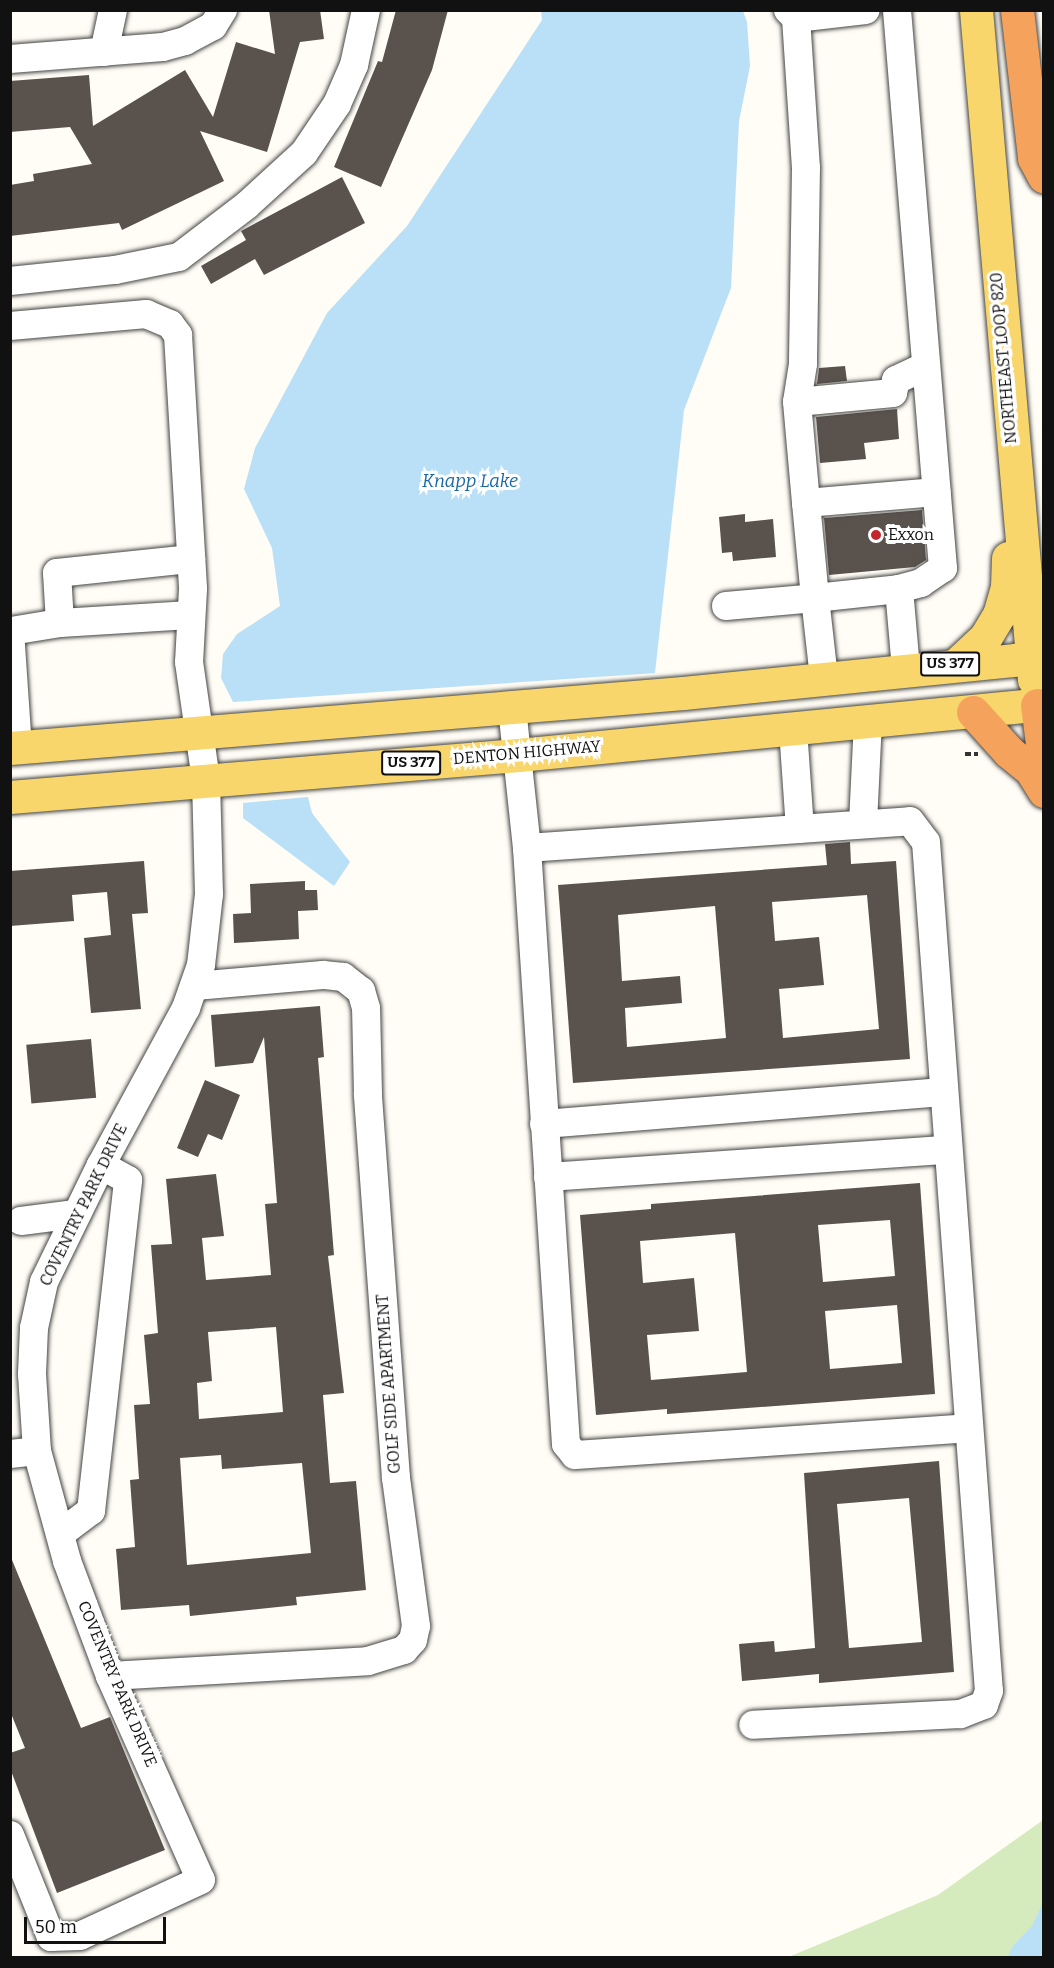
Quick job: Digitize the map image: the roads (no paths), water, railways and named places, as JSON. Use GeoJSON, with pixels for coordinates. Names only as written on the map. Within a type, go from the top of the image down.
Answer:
{"type":"FeatureCollection","features":[{"type":"Feature","properties":{"kind":"highway"},"geometry":{"type":"LineString","coordinates":[[1017,10],[1034,158],[1044,177]]}},
{"type":"Feature","properties":{"kind":"highway"},"geometry":{"type":"LineString","coordinates":[[1039,10],[1044,71]]}},
{"type":"Feature","properties":{"kind":"highway"},"geometry":{"type":"LineString","coordinates":[[1040,704],[1044,759]]}},
{"type":"Feature","properties":{"kind":"highway"},"geometry":{"type":"LineString","coordinates":[[973,712],[1009,752],[1031,770],[1044,791]]}},
{"type":"Feature","properties":{"kind":"main road","name":"NORTHEAST LOOP 820"},"geometry":{"type":"LineString","coordinates":[[976,10],[1017,496],[1033,574],[1040,704]]}},
{"type":"Feature","properties":{"kind":"main road"},"geometry":{"type":"LineString","coordinates":[[959,662],[985,638],[999,615],[1007,587],[1005,524],[1017,496]]}},
{"type":"Feature","properties":{"kind":"main road","name":"US 377"},"geometry":{"type":"LineString","coordinates":[[14,748],[512,708],[824,678],[959,662],[1037,657]]}},
{"type":"Feature","properties":{"kind":"main road"},"geometry":{"type":"LineString","coordinates":[[793,729],[815,706],[824,678]]}},
{"type":"Feature","properties":{"kind":"main road","name":"DENTON HIGHWAY"},"geometry":{"type":"LineString","coordinates":[[10,797],[518,755],[1040,704]]}},
{"type":"Feature","properties":{"kind":"street"},"geometry":{"type":"LineString","coordinates":[[104,52],[113,10]]}},
{"type":"Feature","properties":{"kind":"street"},"geometry":{"type":"LineString","coordinates":[[10,59],[104,52],[185,41],[213,26],[224,10]]}},
{"type":"Feature","properties":{"kind":"street"},"geometry":{"type":"LineString","coordinates":[[10,281],[115,270],[179,257],[248,206],[304,153],[337,104],[354,65],[366,10]]}},
{"type":"Feature","properties":{"kind":"street"},"geometry":{"type":"LineString","coordinates":[[824,678],[814,598],[797,402],[803,364],[806,168],[792,14],[866,10]]}},
{"type":"Feature","properties":{"kind":"street"},"geometry":{"type":"LineString","coordinates":[[726,606],[899,590],[921,583],[943,568],[897,10]]}},
{"type":"Feature","properties":{"kind":"street","name":"COVENTRY PARK DRIVE"},"geometry":{"type":"LineString","coordinates":[[10,326],[146,314],[170,324],[178,335],[191,559],[189,662],[206,780],[209,903],[201,965],[186,1008],[101,1165],[44,1282],[34,1328],[32,1417],[24,1453],[60,1534],[110,1676],[201,1880],[80,1936],[51,1937],[10,1835]]}},
{"type":"Feature","properties":{"kind":"street"},"geometry":{"type":"LineString","coordinates":[[797,402],[893,393],[896,380],[926,366]]}},
{"type":"Feature","properties":{"kind":"street"},"geometry":{"type":"LineString","coordinates":[[806,503],[937,492]]}},
{"type":"Feature","properties":{"kind":"street"},"geometry":{"type":"LineString","coordinates":[[60,623],[57,573],[191,559]]}},
{"type":"Feature","properties":{"kind":"street"},"geometry":{"type":"LineString","coordinates":[[899,590],[906,669]]}},
{"type":"Feature","properties":{"kind":"street"},"geometry":{"type":"LineString","coordinates":[[14,748],[11,631],[60,623],[190,615]]}},
{"type":"Feature","properties":{"kind":"street"},"geometry":{"type":"LineString","coordinates":[[512,708],[527,848],[566,1444],[575,1455],[968,1428]]}},
{"type":"Feature","properties":{"kind":"street"},"geometry":{"type":"LineString","coordinates":[[863,823],[868,722]]}},
{"type":"Feature","properties":{"kind":"street"},"geometry":{"type":"LineString","coordinates":[[793,729],[800,829]]}},
{"type":"Feature","properties":{"kind":"street"},"geometry":{"type":"LineString","coordinates":[[527,848],[910,821],[926,842],[947,1150],[989,1691],[984,1705],[960,1714],[753,1725]]}},
{"type":"Feature","properties":{"kind":"street","name":"GOLF SIDE APARTMENT"},"geometry":{"type":"LineString","coordinates":[[110,1676],[368,1661],[404,1650],[413,1640],[416,1626],[396,1478],[369,1105],[366,1008],[361,991],[343,977],[323,975],[194,986]]}},
{"type":"Feature","properties":{"kind":"street"},"geometry":{"type":"LineString","coordinates":[[544,1124],[943,1092]]}},
{"type":"Feature","properties":{"kind":"street"},"geometry":{"type":"LineString","coordinates":[[548,1177],[947,1150]]}},
{"type":"Feature","properties":{"kind":"street"},"geometry":{"type":"LineString","coordinates":[[60,1534],[91,1511],[128,1180],[101,1165]]}},
{"type":"Feature","properties":{"kind":"street"},"geometry":{"type":"LineString","coordinates":[[14,1216],[76,1214]]}},
{"type":"Feature","properties":{"kind":"water","name":"Knapp Lake"},"geometry":{"type":"Polygon","coordinates":[[[541,11],[743,11],[747,22],[750,66],[739,121],[731,288],[684,410],[655,673],[233,702],[221,678],[223,654],[237,634],[280,606],[272,548],[244,489],[255,448],[327,313],[407,226],[542,20],[541,11]]]}},
{"type":"Feature","properties":{"kind":"water"},"geometry":{"type":"Polygon","coordinates":[[[308,797],[312,813],[350,862],[334,886],[243,818],[243,803],[308,797]]]}},
{"type":"Feature","properties":{"kind":"water"},"geometry":{"type":"Polygon","coordinates":[[[1043,1902],[1043,1957],[1008,1957],[1012,1947],[1032,1926],[1043,1902]]]}},
{"type":"Feature","properties":{"kind":"place","name":"Exxon"},"geometry":{"type":"Point","coordinates":[876,535]}}]}
